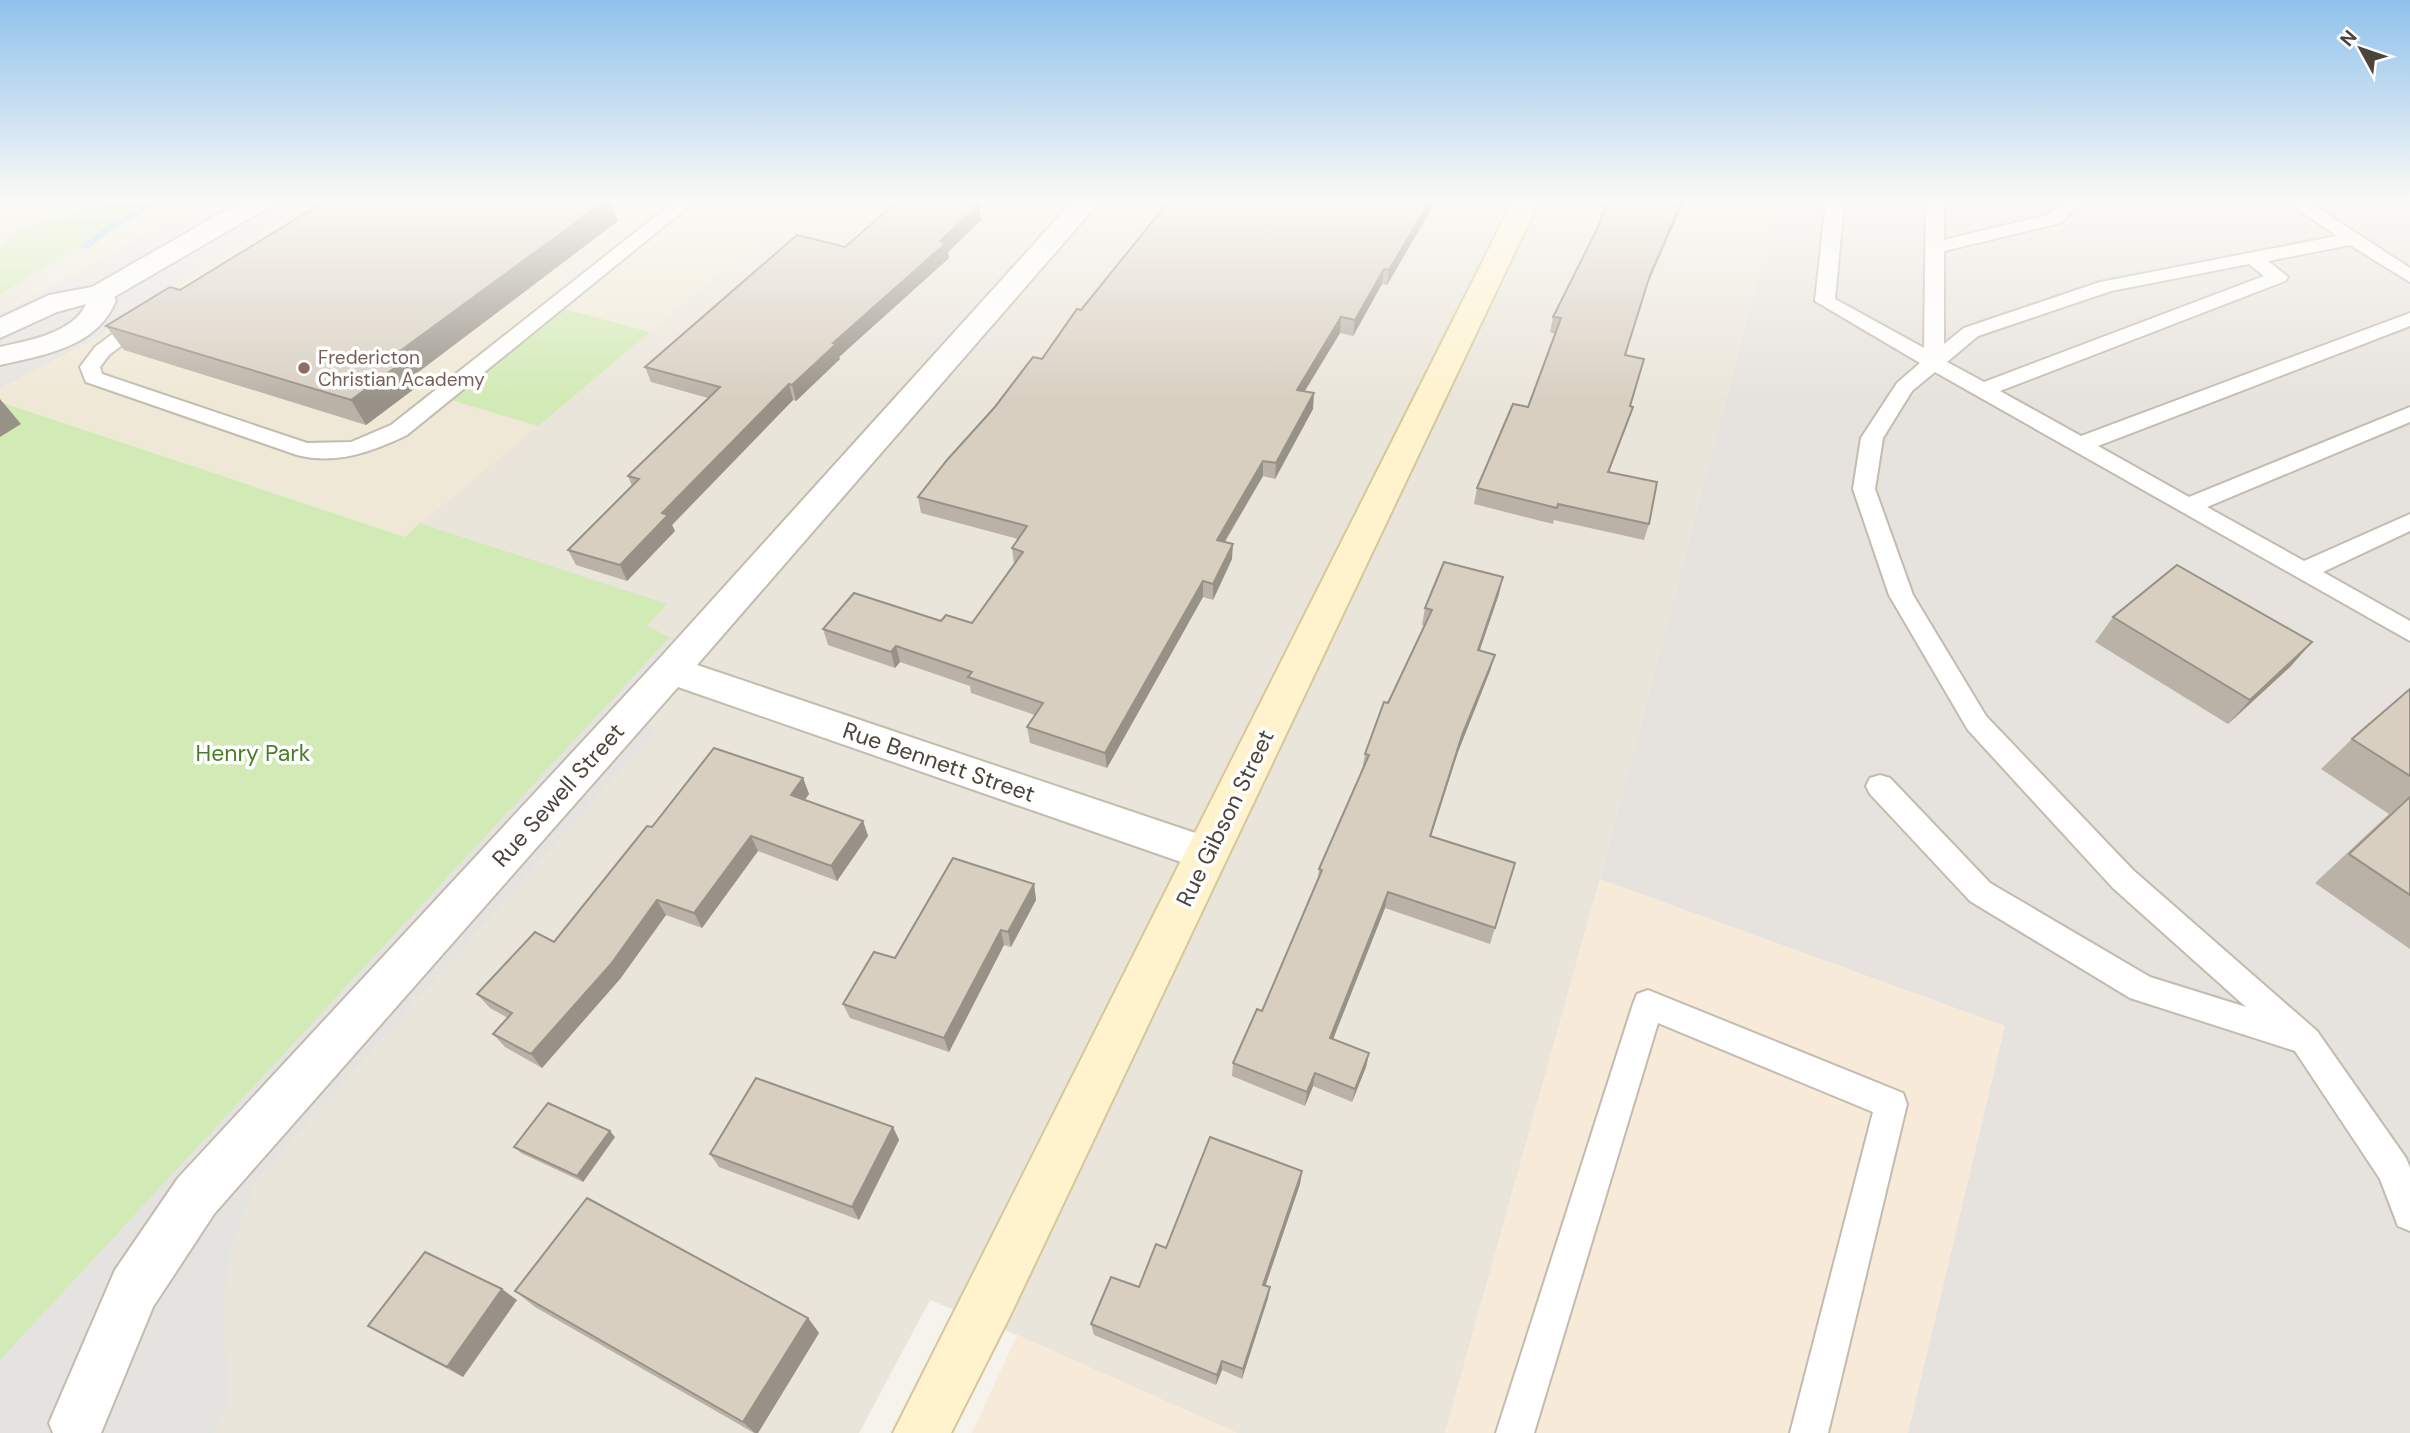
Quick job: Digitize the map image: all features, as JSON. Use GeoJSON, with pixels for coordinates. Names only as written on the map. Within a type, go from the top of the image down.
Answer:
{"type":"FeatureCollection","features":[{"type":"Feature","properties":{"kind":"main road","name":"Rue Gibson Street"},"geometry":{"type":"LineString","coordinates":[[920,1433],[997,1285],[1493,268]]}},
{"type":"Feature","properties":{"kind":"street"},"geometry":{"type":"LineString","coordinates":[[0,329],[63,300],[98,295],[145,268]]}},
{"type":"Feature","properties":{"kind":"street","name":"Rue Sewell Street"},"geometry":{"type":"LineString","coordinates":[[77,1423],[134,1289],[196,1196],[671,670],[1028,268]]}},
{"type":"Feature","properties":{"kind":"street"},"geometry":{"type":"LineString","coordinates":[[0,356],[43,346],[81,327],[100,311],[102,300],[98,295]]}},
{"type":"Feature","properties":{"kind":"street","name":"Rue Bennett Street"},"geometry":{"type":"LineString","coordinates":[[671,670],[1207,854]]}},
{"type":"Feature","properties":{"kind":"lane"},"geometry":{"type":"LineString","coordinates":[[157,310],[102,351],[90,367],[93,378],[305,450],[332,454],[362,448],[399,430],[602,268]]}},
{"type":"Feature","properties":{"kind":"lane"},"geometry":{"type":"LineString","coordinates":[[1828,268],[1825,301],[2410,632]]}},
{"type":"Feature","properties":{"kind":"lane"},"geometry":{"type":"LineString","coordinates":[[1934,268],[1934,363]]}},
{"type":"Feature","properties":{"kind":"lane"},"geometry":{"type":"LineString","coordinates":[[2201,268],[2106,286],[1971,332],[1904,387],[1872,438],[1864,489],[1901,595],[1977,723],[2123,879],[2306,1041],[2394,1170],[2410,1214]]}},
{"type":"Feature","properties":{"kind":"lane"},"geometry":{"type":"LineString","coordinates":[[1983,390],[2278,277],[2266,268]]}},
{"type":"Feature","properties":{"kind":"lane"},"geometry":{"type":"LineString","coordinates":[[2079,445],[2410,319]]}},
{"type":"Feature","properties":{"kind":"lane"},"geometry":{"type":"LineString","coordinates":[[2188,506],[2410,414]]}},
{"type":"Feature","properties":{"kind":"lane"},"geometry":{"type":"LineString","coordinates":[[2303,571],[2410,522]]}},
{"type":"Feature","properties":{"kind":"lane"},"geometry":{"type":"LineString","coordinates":[[1880,786],[1980,892],[2141,988],[2306,1041]]}},
{"type":"Feature","properties":{"kind":"lane"},"geometry":{"type":"LineString","coordinates":[[1515,1433],[1648,1004],[1891,1104],[1810,1433]]}},
{"type":"Feature","properties":{"kind":"shaded area"},"geometry":{"type":"Polygon","coordinates":[[[0,268],[57,268],[0,312],[0,268]]]}},
{"type":"Feature","properties":{"kind":"shaded area","name":"Fredericton Christian Academy"},"geometry":{"type":"Polygon","coordinates":[[[57,268],[726,268],[405,537],[0,403],[0,312],[57,268]]]}},
{"type":"Feature","properties":{"kind":"shaded area"},"geometry":{"type":"Polygon","coordinates":[[[85,268],[202,268],[121,317],[100,336],[0,388],[0,312],[32,298],[85,268]]]}},
{"type":"Feature","properties":{"kind":"shaded area"},"geometry":{"type":"Polygon","coordinates":[[[726,268],[1760,268],[1600,879],[1445,1433],[1237,1433],[1017,1335],[930,1300],[859,1433],[86,1433],[134,1289],[691,647],[646,626],[666,604],[420,523],[726,268]]]}},
{"type":"Feature","properties":{"kind":"shaded area"},"geometry":{"type":"Polygon","coordinates":[[[1760,268],[2410,268],[2410,1433],[1908,1433],[2005,1026],[1600,879],[1760,268]]]}},
{"type":"Feature","properties":{"kind":"shaded area"},"geometry":{"type":"Polygon","coordinates":[[[669,638],[691,647],[635,710],[656,730],[255,1182],[230,1252],[223,1315],[229,1400],[213,1433],[0,1433],[0,1360],[669,638]]]}},
{"type":"Feature","properties":{"kind":"shaded area"},"geometry":{"type":"Polygon","coordinates":[[[1600,879],[2005,1026],[1908,1433],[1445,1433],[1600,879]]]}},
{"type":"Feature","properties":{"kind":"shaded area"},"geometry":{"type":"Polygon","coordinates":[[[1017,1335],[1237,1433],[972,1433],[1017,1335]]]}},
{"type":"Feature","properties":{"kind":"green space"},"geometry":{"type":"Polygon","coordinates":[[[0,268],[42,268],[0,294],[0,268]]]}},
{"type":"Feature","properties":{"kind":"green space"},"geometry":{"type":"Polygon","coordinates":[[[554,306],[650,332],[538,426],[441,397],[554,306]]]}},
{"type":"Feature","properties":{"kind":"green space","name":"Henry Park"},"geometry":{"type":"Polygon","coordinates":[[[0,402],[405,537],[420,523],[667,604],[647,626],[691,647],[0,1433],[0,402]]]}},
{"type":"Feature","properties":{"kind":"building"},"geometry":{"type":"Polygon","coordinates":[[[216,268],[514,268],[392,357],[404,361],[351,400],[106,326],[170,287],[180,290],[216,268]]]}},
{"type":"Feature","properties":{"kind":"building"},"geometry":{"type":"Polygon","coordinates":[[[759,268],[918,268],[833,343],[836,344],[792,385],[789,384],[662,513],[668,515],[620,565],[568,550],[639,479],[628,476],[720,387],[645,367],[759,268]]]}},
{"type":"Feature","properties":{"kind":"building"},"geometry":{"type":"Polygon","coordinates":[[[1115,268],[1390,268],[1384,269],[1355,320],[1341,317],[1297,390],[1314,393],[1276,463],[1263,461],[1217,540],[1233,544],[1213,584],[1203,581],[1105,753],[1027,727],[1043,703],[968,677],[972,672],[896,646],[891,652],[823,629],[854,593],[941,621],[946,615],[972,623],[1023,552],[1012,548],[1027,526],[918,497],[994,408],[1033,357],[1042,359],[1077,309],[1081,310],[1115,268]]]}},
{"type":"Feature","properties":{"kind":"building"},"geometry":{"type":"Polygon","coordinates":[[[1578,268],[1653,268],[1625,355],[1644,359],[1630,406],[1633,407],[1608,472],[1657,482],[1649,524],[1558,504],[1557,508],[1477,488],[1513,404],[1528,407],[1561,318],[1553,317],[1578,268]]]}},
{"type":"Feature","properties":{"kind":"building"},"geometry":{"type":"Polygon","coordinates":[[[1444,562],[1503,577],[1478,650],[1495,655],[1462,735],[1430,836],[1515,863],[1495,928],[1388,892],[1330,1038],[1369,1053],[1355,1089],[1315,1073],[1307,1092],[1233,1063],[1257,1009],[1262,1011],[1322,870],[1319,869],[1369,755],[1365,754],[1384,702],[1388,703],[1432,610],[1425,608],[1444,562]]]}},
{"type":"Feature","properties":{"kind":"building"},"geometry":{"type":"Polygon","coordinates":[[[2177,565],[2312,642],[2250,700],[2113,617],[2177,565]]]}},
{"type":"Feature","properties":{"kind":"building"},"geometry":{"type":"Polygon","coordinates":[[[2410,689],[2410,776],[2352,739],[2410,689]]]}},
{"type":"Feature","properties":{"kind":"building"},"geometry":{"type":"Polygon","coordinates":[[[714,748],[803,778],[791,795],[863,821],[831,866],[751,836],[694,913],[657,900],[611,964],[531,1054],[493,1034],[512,1013],[477,994],[535,932],[554,942],[647,826],[652,827],[714,748]]]}},
{"type":"Feature","properties":{"kind":"building"},"geometry":{"type":"Polygon","coordinates":[[[2410,797],[2410,895],[2349,854],[2410,797]]]}},
{"type":"Feature","properties":{"kind":"building"},"geometry":{"type":"Polygon","coordinates":[[[953,858],[1034,884],[1008,932],[1001,930],[944,1038],[843,1004],[874,952],[895,958],[953,858]]]}},
{"type":"Feature","properties":{"kind":"building"},"geometry":{"type":"Polygon","coordinates":[[[756,1078],[893,1127],[852,1207],[710,1154],[756,1078]]]}},
{"type":"Feature","properties":{"kind":"building"},"geometry":{"type":"Polygon","coordinates":[[[548,1103],[610,1131],[577,1176],[514,1147],[548,1103]]]}},
{"type":"Feature","properties":{"kind":"building"},"geometry":{"type":"Polygon","coordinates":[[[1210,1137],[1302,1171],[1263,1285],[1270,1287],[1243,1369],[1222,1361],[1217,1375],[1091,1324],[1111,1277],[1139,1287],[1156,1244],[1166,1248],[1210,1137]]]}},
{"type":"Feature","properties":{"kind":"building"},"geometry":{"type":"Polygon","coordinates":[[[587,1198],[808,1318],[743,1422],[515,1291],[587,1198]]]}},
{"type":"Feature","properties":{"kind":"building"},"geometry":{"type":"Polygon","coordinates":[[[425,1252],[502,1289],[447,1367],[368,1326],[425,1252]]]}},
{"type":"Feature","properties":{"kind":"place","name":"Fredericton Christian Academy"},"geometry":{"type":"Point","coordinates":[304,368]}}]}
